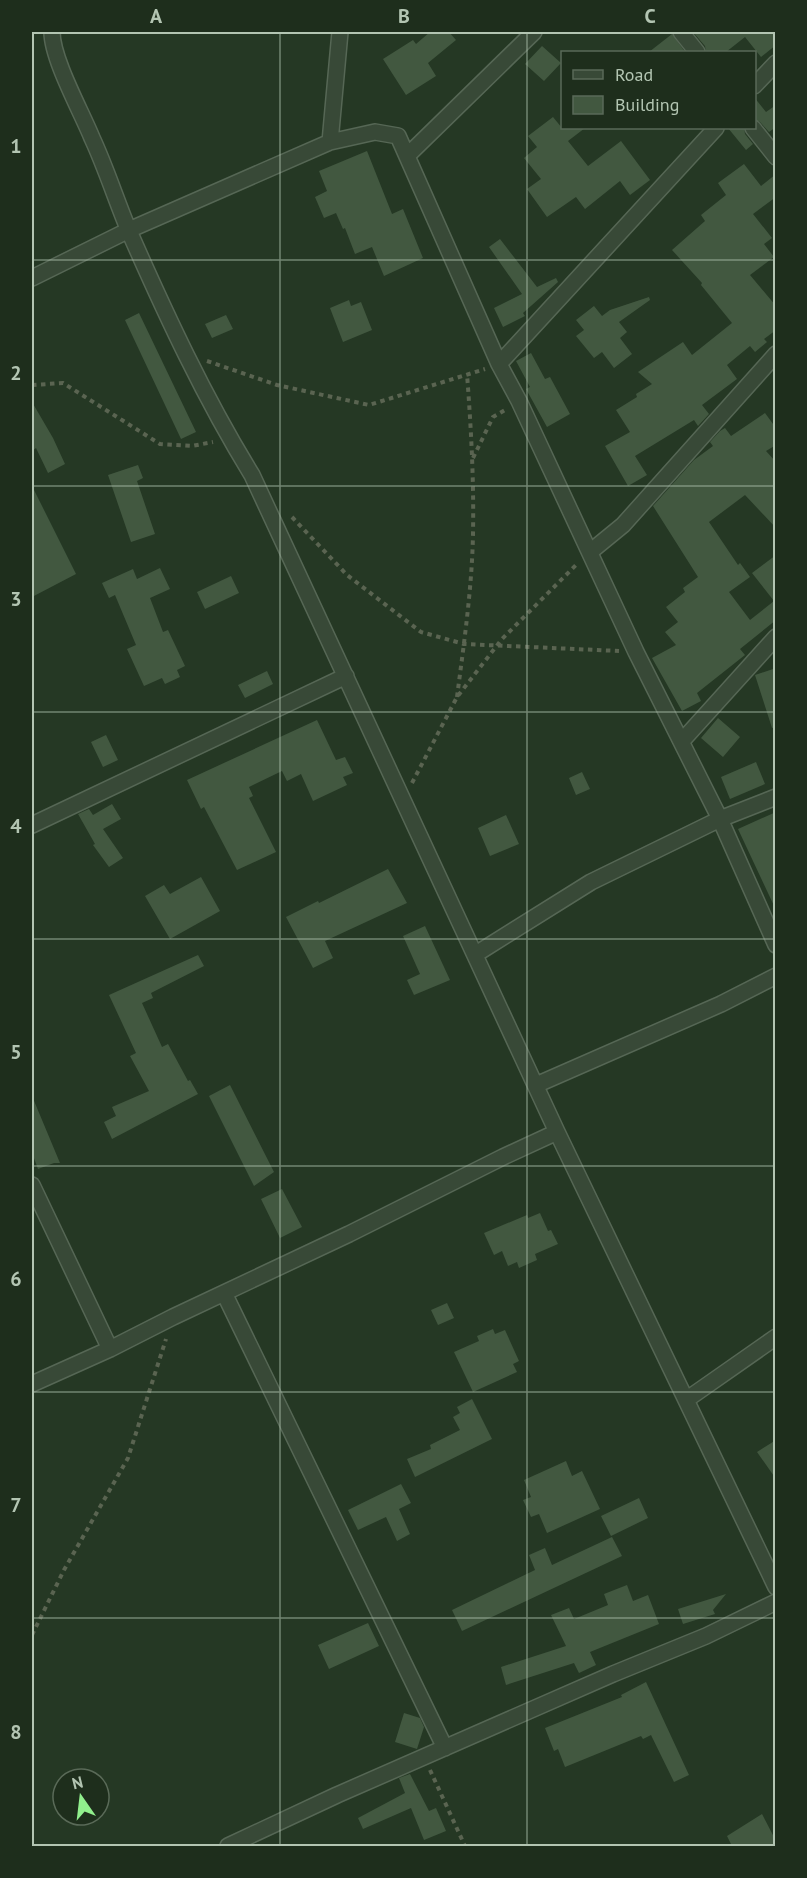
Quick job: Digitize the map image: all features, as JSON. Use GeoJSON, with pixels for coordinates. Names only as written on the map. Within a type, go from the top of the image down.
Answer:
{"type":"FeatureCollection","features":[{"type":"Feature","properties":{"kind":"street"},"geometry":{"type":"LineString","coordinates":[[52,32],[58,59],[94,141],[129,230],[184,352],[252,475],[557,1132],[776,1587]]}},
{"type":"Feature","properties":{"kind":"street"},"geometry":{"type":"LineString","coordinates":[[330,142],[340,32]]}},
{"type":"Feature","properties":{"kind":"street"},"geometry":{"type":"LineString","coordinates":[[408,155],[534,32]]}},
{"type":"Feature","properties":{"kind":"street"},"geometry":{"type":"LineString","coordinates":[[681,32],[696,51]]}},
{"type":"Feature","properties":{"kind":"street"},"geometry":{"type":"LineString","coordinates":[[756,84],[776,63]]}},
{"type":"Feature","properties":{"kind":"street"},"geometry":{"type":"LineString","coordinates":[[500,364],[715,129]]}},
{"type":"Feature","properties":{"kind":"street"},"geometry":{"type":"LineString","coordinates":[[754,129],[776,158]]}},
{"type":"Feature","properties":{"kind":"street"},"geometry":{"type":"LineString","coordinates":[[32,278],[129,230],[330,142],[375,132],[398,136],[500,364],[636,652],[771,922],[776,945]]}},
{"type":"Feature","properties":{"kind":"street"},"geometry":{"type":"LineString","coordinates":[[590,552],[623,525],[776,354]]}},
{"type":"Feature","properties":{"kind":"street"},"geometry":{"type":"LineString","coordinates":[[682,741],[776,637]]}},
{"type":"Feature","properties":{"kind":"street"},"geometry":{"type":"LineString","coordinates":[[32,825],[346,676]]}},
{"type":"Feature","properties":{"kind":"street"},"geometry":{"type":"LineString","coordinates":[[476,954],[591,882],[720,819],[776,797]]}},
{"type":"Feature","properties":{"kind":"street"},"geometry":{"type":"LineString","coordinates":[[536,1084],[669,1027],[776,976]]}},
{"type":"Feature","properties":{"kind":"street"},"geometry":{"type":"LineString","coordinates":[[32,1384],[110,1349],[557,1132]]}},
{"type":"Feature","properties":{"kind":"street"},"geometry":{"type":"LineString","coordinates":[[32,1185],[110,1349]]}},
{"type":"Feature","properties":{"kind":"street"},"geometry":{"type":"LineString","coordinates":[[224,1293],[445,1748]]}},
{"type":"Feature","properties":{"kind":"street"},"geometry":{"type":"LineString","coordinates":[[686,1400],[776,1337]]}},
{"type":"Feature","properties":{"kind":"street"},"geometry":{"type":"LineString","coordinates":[[228,1846],[337,1795],[613,1674],[706,1636],[776,1602]]}},
{"type":"Feature","properties":{"kind":"path"},"geometry":{"type":"LineString","coordinates":[[184,352],[277,385],[369,405],[500,364]]}},
{"type":"Feature","properties":{"kind":"path"},"geometry":{"type":"LineString","coordinates":[[457,697],[473,536],[472,458],[467,374]]}},
{"type":"Feature","properties":{"kind":"path"},"geometry":{"type":"LineString","coordinates":[[32,385],[63,383],[160,444],[192,446],[230,438]]}},
{"type":"Feature","properties":{"kind":"path"},"geometry":{"type":"LineString","coordinates":[[472,458],[493,417],[519,401]]}},
{"type":"Feature","properties":{"kind":"path"},"geometry":{"type":"LineString","coordinates":[[290,515],[347,575],[421,632],[464,644],[636,652]]}},
{"type":"Feature","properties":{"kind":"path"},"geometry":{"type":"LineString","coordinates":[[403,800],[457,697],[496,646],[590,552]]}},
{"type":"Feature","properties":{"kind":"path"},"geometry":{"type":"LineString","coordinates":[[32,1635],[64,1570],[129,1458],[173,1317]]}},
{"type":"Feature","properties":{"kind":"path"},"geometry":{"type":"LineString","coordinates":[[425,1758],[465,1846]]}},
{"type":"Feature","properties":{"kind":"building"},"geometry":{"type":"Polygon","coordinates":[[[430,32],[449,32],[456,40],[428,63],[436,76],[406,95],[383,59],[413,40],[416,44],[430,32]]]}},
{"type":"Feature","properties":{"kind":"building"},"geometry":{"type":"Polygon","coordinates":[[[693,32],[776,32],[776,45],[761,57],[745,37],[727,51],[706,51],[705,46],[693,32]]]}},
{"type":"Feature","properties":{"kind":"building"},"geometry":{"type":"Polygon","coordinates":[[[672,34],[684,51],[650,51],[672,34]]]}},
{"type":"Feature","properties":{"kind":"building"},"geometry":{"type":"Polygon","coordinates":[[[542,46],[561,63],[544,81],[525,64],[542,46]]]}},
{"type":"Feature","properties":{"kind":"building"},"geometry":{"type":"Polygon","coordinates":[[[756,100],[766,112],[776,105],[776,127],[769,132],[756,120],[756,100]]]}},
{"type":"Feature","properties":{"kind":"building"},"geometry":{"type":"Polygon","coordinates":[[[553,117],[561,129],[584,129],[568,141],[588,166],[621,141],[650,180],[630,195],[620,181],[585,209],[576,197],[547,217],[527,189],[541,179],[524,158],[537,147],[528,136],[553,117]]]}},
{"type":"Feature","properties":{"kind":"building"},"geometry":{"type":"Polygon","coordinates":[[[729,129],[744,129],[745,134],[753,144],[746,150],[729,129]]]}},
{"type":"Feature","properties":{"kind":"building"},"geometry":{"type":"Polygon","coordinates":[[[367,151],[392,214],[403,209],[423,258],[384,276],[372,247],[355,254],[345,228],[343,229],[336,213],[324,218],[315,197],[327,191],[319,171],[367,151]]]}},
{"type":"Feature","properties":{"kind":"building"},"geometry":{"type":"Polygon","coordinates":[[[744,164],[761,186],[776,174],[776,197],[753,214],[772,238],[764,244],[774,257],[750,275],[776,306],[776,330],[764,339],[767,342],[755,352],[750,346],[727,365],[737,379],[702,405],[709,414],[698,426],[694,420],[635,456],[647,475],[628,486],[605,446],[630,432],[616,410],[652,384],[638,372],[683,342],[692,355],[732,323],[701,285],[702,283],[672,250],[705,221],[701,215],[726,195],[718,183],[744,164]]]}},
{"type":"Feature","properties":{"kind":"building"},"geometry":{"type":"Polygon","coordinates":[[[500,239],[537,287],[556,278],[558,282],[523,313],[525,316],[503,327],[494,308],[522,294],[489,247],[500,239]]]}},
{"type":"Feature","properties":{"kind":"building"},"geometry":{"type":"Polygon","coordinates":[[[649,297],[650,300],[619,322],[627,332],[620,338],[632,354],[614,368],[602,352],[594,358],[576,336],[584,330],[576,320],[594,306],[602,316],[610,310],[649,297]]]}},
{"type":"Feature","properties":{"kind":"building"},"geometry":{"type":"Polygon","coordinates":[[[349,300],[351,306],[361,302],[372,330],[343,342],[330,308],[349,300]]]}},
{"type":"Feature","properties":{"kind":"building"},"geometry":{"type":"Polygon","coordinates":[[[139,313],[196,432],[181,439],[125,320],[139,313]]]}},
{"type":"Feature","properties":{"kind":"building"},"geometry":{"type":"Polygon","coordinates":[[[226,315],[233,329],[212,338],[205,324],[226,315]]]}},
{"type":"Feature","properties":{"kind":"building"},"geometry":{"type":"Polygon","coordinates":[[[531,353],[545,379],[550,377],[570,414],[547,427],[526,389],[530,387],[516,361],[531,353]]]}},
{"type":"Feature","properties":{"kind":"building"},"geometry":{"type":"Polygon","coordinates":[[[32,402],[65,464],[48,473],[36,448],[32,451],[32,402]]]}},
{"type":"Feature","properties":{"kind":"building"},"geometry":{"type":"Polygon","coordinates":[[[765,413],[776,428],[776,445],[766,451],[776,462],[776,528],[745,495],[709,522],[738,565],[740,563],[750,577],[729,592],[750,620],[774,601],[752,573],[776,555],[776,620],[740,649],[745,655],[697,693],[701,701],[682,711],[652,658],[676,645],[665,632],[678,622],[666,607],[685,592],[683,588],[698,577],[653,506],[694,460],[713,446],[710,442],[720,431],[725,428],[731,436],[765,413]]]}},
{"type":"Feature","properties":{"kind":"building"},"geometry":{"type":"Polygon","coordinates":[[[138,465],[143,478],[137,481],[155,534],[131,542],[108,475],[138,465]]]}},
{"type":"Feature","properties":{"kind":"building"},"geometry":{"type":"Polygon","coordinates":[[[32,486],[76,574],[32,597],[32,486]]]}},
{"type":"Feature","properties":{"kind":"building"},"geometry":{"type":"Polygon","coordinates":[[[160,568],[170,589],[150,598],[163,632],[168,630],[185,666],[177,670],[180,677],[165,684],[162,678],[144,686],[127,649],[136,645],[115,595],[109,598],[102,583],[133,569],[137,579],[160,568]]]}},
{"type":"Feature","properties":{"kind":"building"},"geometry":{"type":"Polygon","coordinates":[[[231,576],[239,593],[205,609],[197,592],[231,576]]]}},
{"type":"Feature","properties":{"kind":"building"},"geometry":{"type":"Polygon","coordinates":[[[776,668],[776,727],[772,728],[755,675],[776,668]]]}},
{"type":"Feature","properties":{"kind":"building"},"geometry":{"type":"Polygon","coordinates":[[[267,671],[273,684],[245,698],[238,685],[267,671]]]}},
{"type":"Feature","properties":{"kind":"building"},"geometry":{"type":"Polygon","coordinates":[[[718,718],[740,737],[723,757],[701,738],[718,718]]]}},
{"type":"Feature","properties":{"kind":"building"},"geometry":{"type":"Polygon","coordinates":[[[317,720],[336,760],[345,757],[353,773],[343,777],[347,785],[313,801],[301,774],[287,781],[282,771],[249,787],[253,796],[249,798],[276,852],[237,870],[204,807],[201,809],[187,780],[317,720]]]}},
{"type":"Feature","properties":{"kind":"building"},"geometry":{"type":"Polygon","coordinates":[[[106,735],[118,760],[103,767],[91,742],[106,735]]]}},
{"type":"Feature","properties":{"kind":"building"},"geometry":{"type":"Polygon","coordinates":[[[756,762],[765,784],[730,799],[721,777],[756,762]]]}},
{"type":"Feature","properties":{"kind":"building"},"geometry":{"type":"Polygon","coordinates":[[[582,772],[590,789],[576,795],[569,778],[582,772]]]}},
{"type":"Feature","properties":{"kind":"building"},"geometry":{"type":"Polygon","coordinates":[[[112,804],[121,819],[103,829],[123,858],[109,867],[93,845],[95,844],[78,814],[89,809],[93,815],[112,804]]]}},
{"type":"Feature","properties":{"kind":"building"},"geometry":{"type":"Polygon","coordinates":[[[776,812],[776,910],[738,829],[776,812]]]}},
{"type":"Feature","properties":{"kind":"building"},"geometry":{"type":"Polygon","coordinates":[[[506,815],[519,844],[490,856],[478,828],[506,815]]]}},
{"type":"Feature","properties":{"kind":"building"},"geometry":{"type":"Polygon","coordinates":[[[388,869],[407,903],[325,941],[333,958],[313,968],[286,917],[388,869]]]}},
{"type":"Feature","properties":{"kind":"building"},"geometry":{"type":"Polygon","coordinates":[[[201,877],[220,911],[170,939],[145,896],[164,885],[170,894],[201,877]]]}},
{"type":"Feature","properties":{"kind":"building"},"geometry":{"type":"Polygon","coordinates":[[[425,926],[450,980],[414,995],[407,980],[420,974],[403,936],[425,926]]]}},
{"type":"Feature","properties":{"kind":"building"},"geometry":{"type":"Polygon","coordinates":[[[198,955],[204,966],[151,993],[153,998],[142,1003],[162,1047],[168,1044],[188,1081],[190,1080],[198,1094],[112,1139],[104,1122],[116,1116],[112,1107],[149,1091],[130,1056],[136,1053],[109,995],[198,955]]]}},
{"type":"Feature","properties":{"kind":"building"},"geometry":{"type":"Polygon","coordinates":[[[230,1085],[274,1172],[254,1186],[209,1096],[230,1085]]]}},
{"type":"Feature","properties":{"kind":"building"},"geometry":{"type":"Polygon","coordinates":[[[32,1096],[60,1163],[38,1169],[32,1153],[32,1096]]]}},
{"type":"Feature","properties":{"kind":"building"},"geometry":{"type":"Polygon","coordinates":[[[282,1189],[302,1227],[280,1238],[261,1199],[282,1189]]]}},
{"type":"Feature","properties":{"kind":"building"},"geometry":{"type":"Polygon","coordinates":[[[540,1213],[548,1231],[551,1230],[558,1244],[535,1254],[537,1260],[519,1268],[517,1262],[508,1266],[502,1251],[494,1255],[484,1233],[527,1215],[528,1218],[540,1213]]]}},
{"type":"Feature","properties":{"kind":"building"},"geometry":{"type":"Polygon","coordinates":[[[447,1303],[454,1318],[438,1325],[431,1310],[447,1303]]]}},
{"type":"Feature","properties":{"kind":"building"},"geometry":{"type":"Polygon","coordinates":[[[493,1329],[495,1334],[505,1330],[519,1361],[513,1364],[517,1372],[473,1392],[454,1352],[479,1341],[477,1336],[493,1329]]]}},
{"type":"Feature","properties":{"kind":"building"},"geometry":{"type":"Polygon","coordinates":[[[472,1399],[492,1439],[415,1477],[407,1459],[431,1449],[430,1445],[460,1430],[453,1417],[460,1413],[457,1407],[472,1399]]]}},
{"type":"Feature","properties":{"kind":"building"},"geometry":{"type":"Polygon","coordinates":[[[776,1440],[776,1479],[757,1452],[776,1440]]]}},
{"type":"Feature","properties":{"kind":"building"},"geometry":{"type":"Polygon","coordinates":[[[566,1461],[572,1476],[582,1471],[600,1509],[547,1533],[539,1514],[531,1517],[523,1500],[531,1497],[524,1480],[566,1461]]]}},
{"type":"Feature","properties":{"kind":"building"},"geometry":{"type":"Polygon","coordinates":[[[401,1484],[411,1503],[399,1509],[410,1534],[397,1541],[386,1517],[358,1530],[348,1510],[401,1484]]]}},
{"type":"Feature","properties":{"kind":"building"},"geometry":{"type":"Polygon","coordinates":[[[639,1498],[648,1518],[611,1536],[601,1516],[639,1498]]]}},
{"type":"Feature","properties":{"kind":"building"},"geometry":{"type":"Polygon","coordinates":[[[612,1537],[622,1556],[462,1631],[452,1610],[535,1570],[529,1555],[545,1548],[552,1565],[612,1537]]]}},
{"type":"Feature","properties":{"kind":"building"},"geometry":{"type":"Polygon","coordinates":[[[627,1585],[633,1601],[648,1595],[659,1624],[590,1652],[596,1665],[579,1673],[574,1663],[506,1685],[501,1667],[566,1646],[551,1615],[569,1608],[574,1619],[608,1605],[604,1594],[627,1585]]]}},
{"type":"Feature","properties":{"kind":"building"},"geometry":{"type":"Polygon","coordinates":[[[726,1594],[713,1610],[715,1614],[683,1624],[678,1609],[726,1594]]]}},
{"type":"Feature","properties":{"kind":"building"},"geometry":{"type":"Polygon","coordinates":[[[368,1623],[379,1646],[329,1669],[318,1645],[368,1623]]]}},
{"type":"Feature","properties":{"kind":"building"},"geometry":{"type":"Polygon","coordinates":[[[646,1682],[689,1775],[674,1782],[651,1735],[643,1739],[641,1736],[565,1767],[558,1749],[554,1751],[545,1728],[622,1697],[621,1695],[646,1682]]]}},
{"type":"Feature","properties":{"kind":"building"},"geometry":{"type":"Polygon","coordinates":[[[404,1713],[420,1718],[424,1727],[417,1749],[395,1742],[404,1713]]]}},
{"type":"Feature","properties":{"kind":"building"},"geometry":{"type":"Polygon","coordinates":[[[410,1774],[429,1811],[436,1808],[446,1831],[424,1840],[411,1808],[363,1829],[358,1818],[405,1793],[399,1778],[410,1774]]]}},
{"type":"Feature","properties":{"kind":"building"},"geometry":{"type":"Polygon","coordinates":[[[762,1814],[776,1841],[776,1846],[732,1846],[727,1836],[762,1814]]]}}]}
